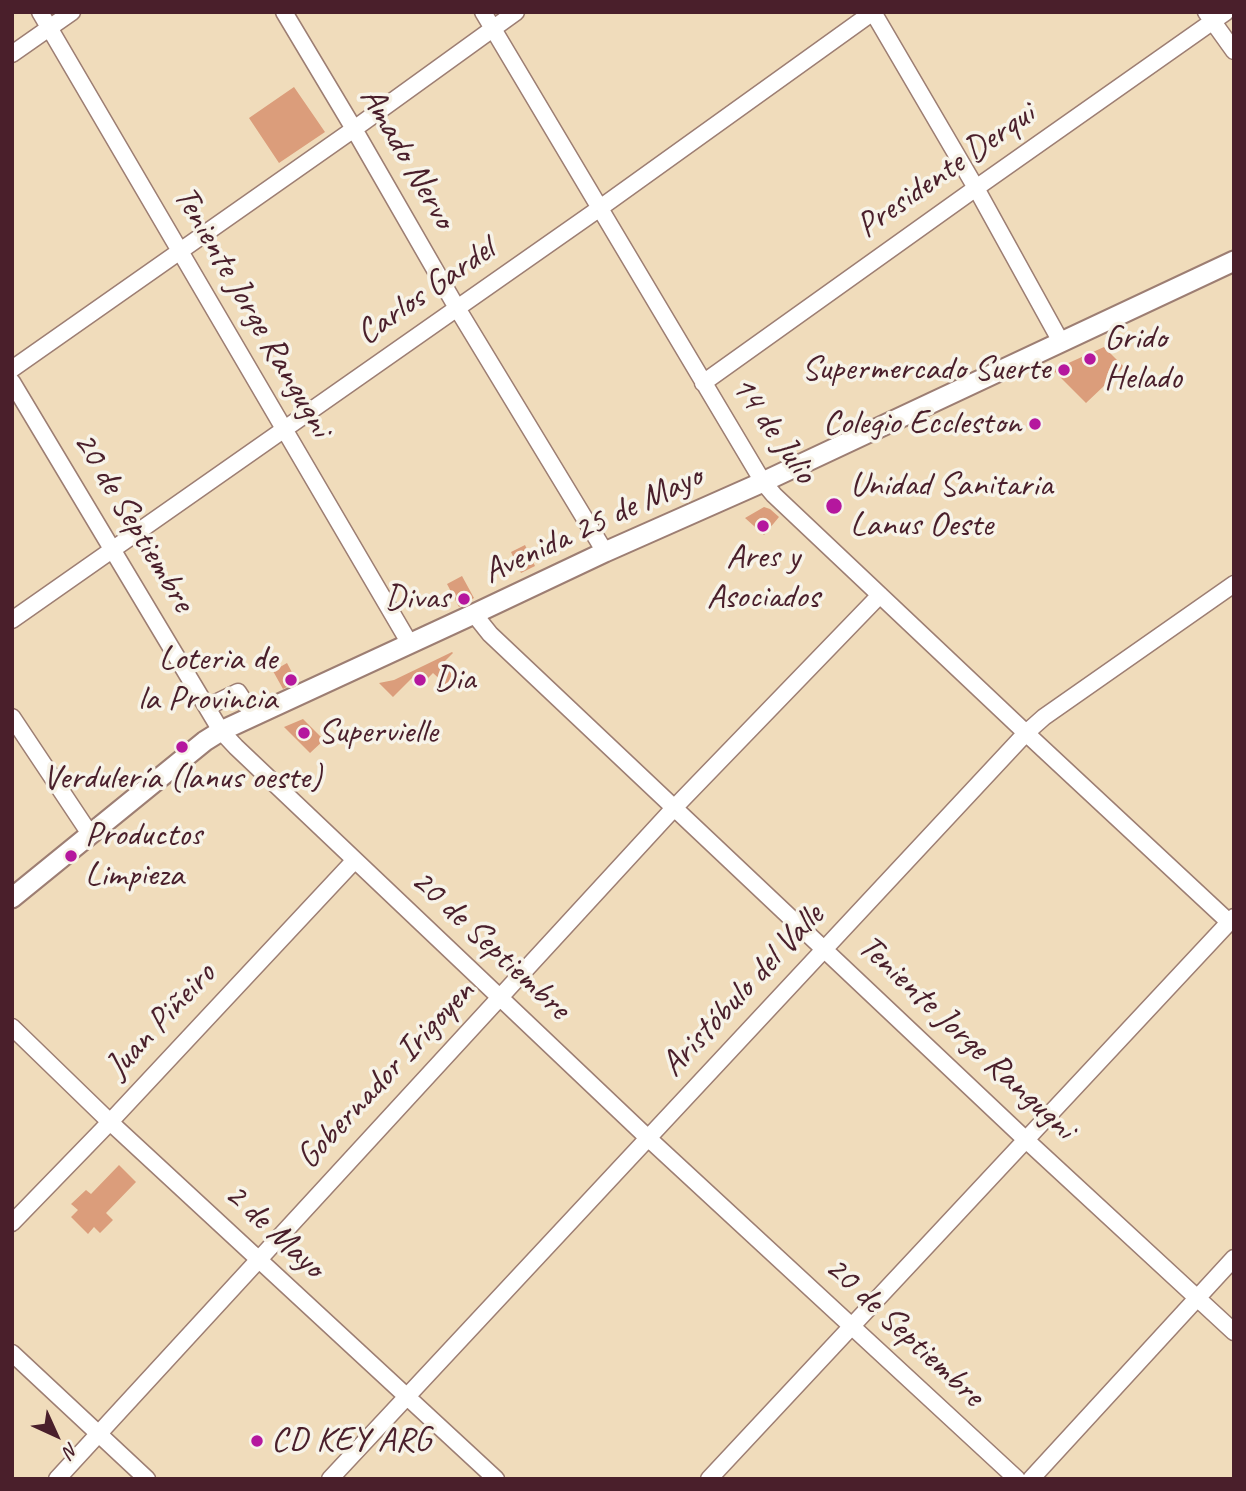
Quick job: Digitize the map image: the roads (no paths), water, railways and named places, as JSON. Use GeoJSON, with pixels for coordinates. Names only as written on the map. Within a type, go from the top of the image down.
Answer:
{"type":"FeatureCollection","features":[{"type":"Feature","properties":{"kind":"main road","name":"Avenida 25 de Mayo"},"geometry":{"type":"LineString","coordinates":[[12,898],[205,741],[221,731],[605,552],[763,482],[1234,261]]}},
{"type":"Feature","properties":{"kind":"street","name":"Teniente Jorge Rangugni"},"geometry":{"type":"LineString","coordinates":[[40,12],[410,644]]}},
{"type":"Feature","properties":{"kind":"street"},"geometry":{"type":"LineString","coordinates":[[12,54],[72,12]]}},
{"type":"Feature","properties":{"kind":"street","name":"Amado Nervo"},"geometry":{"type":"LineString","coordinates":[[284,12],[457,308],[605,552]]}},
{"type":"Feature","properties":{"kind":"street","name":"14 de Julio"},"geometry":{"type":"LineString","coordinates":[[483,12],[763,482],[1026,733],[1232,919]]}},
{"type":"Feature","properties":{"kind":"street"},"geometry":{"type":"LineString","coordinates":[[12,369],[516,12]]}},
{"type":"Feature","properties":{"kind":"street"},"geometry":{"type":"LineString","coordinates":[[873,12],[976,188],[1061,342]]}},
{"type":"Feature","properties":{"kind":"street","name":"Carlos Gardel"},"geometry":{"type":"LineString","coordinates":[[12,620],[600,208],[873,12]]}},
{"type":"Feature","properties":{"kind":"street"},"geometry":{"type":"LineString","coordinates":[[1215,15],[1234,51]]}},
{"type":"Feature","properties":{"kind":"street","name":"Presidente Derqui"},"geometry":{"type":"LineString","coordinates":[[703,383],[1215,15]]}},
{"type":"Feature","properties":{"kind":"street","name":"20 de Septiembre"},"geometry":{"type":"LineString","coordinates":[[12,382],[221,731],[354,861],[648,1138],[1017,1479]]}},
{"type":"Feature","properties":{"kind":"street","name":"Aristóbulo del Valle"},"geometry":{"type":"LineString","coordinates":[[330,1479],[1026,733],[1044,717],[1234,584]]}},
{"type":"Feature","properties":{"kind":"street","name":"Gobernador Irigoyen"},"geometry":{"type":"LineString","coordinates":[[57,1479],[675,807],[880,594]]}},
{"type":"Feature","properties":{"kind":"street","name":"Teniente Jorge Rangugni"},"geometry":{"type":"LineString","coordinates":[[474,614],[490,634],[1234,1332]]}},
{"type":"Feature","properties":{"kind":"street"},"geometry":{"type":"LineString","coordinates":[[207,707],[238,692],[253,715]]}},
{"type":"Feature","properties":{"kind":"street"},"geometry":{"type":"LineString","coordinates":[[12,717],[90,834]]}},
{"type":"Feature","properties":{"kind":"street","name":"Juan Piñeiro"},"geometry":{"type":"LineString","coordinates":[[12,1223],[354,861]]}},
{"type":"Feature","properties":{"kind":"street"},"geometry":{"type":"LineString","coordinates":[[709,1479],[1232,919]]}},
{"type":"Feature","properties":{"kind":"street","name":"2 de Mayo"},"geometry":{"type":"LineString","coordinates":[[12,1027],[110,1122],[496,1479]]}},
{"type":"Feature","properties":{"kind":"street"},"geometry":{"type":"LineString","coordinates":[[1031,1479],[1234,1258]]}},
{"type":"Feature","properties":{"kind":"street"},"geometry":{"type":"LineString","coordinates":[[12,1353],[147,1479]]}},
{"type":"Feature","properties":{"kind":"place","name":"Grido Helado"},"geometry":{"type":"Point","coordinates":[1090,359]}},
{"type":"Feature","properties":{"kind":"place","name":"Supermercado Suerte"},"geometry":{"type":"Point","coordinates":[1064,370]}},
{"type":"Feature","properties":{"kind":"place","name":"Colegio Eccleston"},"geometry":{"type":"Point","coordinates":[1035,424]}},
{"type":"Feature","properties":{"kind":"place","name":"Unidad Sanitaria Lanus Oeste"},"geometry":{"type":"Point","coordinates":[834,506]}},
{"type":"Feature","properties":{"kind":"place","name":"Ares y Asociados"},"geometry":{"type":"Point","coordinates":[763,526]}},
{"type":"Feature","properties":{"kind":"place","name":"Divas"},"geometry":{"type":"Point","coordinates":[464,599]}},
{"type":"Feature","properties":{"kind":"place","name":"Loteria de la Provincia"},"geometry":{"type":"Point","coordinates":[291,680]}},
{"type":"Feature","properties":{"kind":"place","name":"Dia"},"geometry":{"type":"Point","coordinates":[420,680]}},
{"type":"Feature","properties":{"kind":"place","name":"Supervielle"},"geometry":{"type":"Point","coordinates":[304,733]}},
{"type":"Feature","properties":{"kind":"place","name":"Verdulería (lanus oeste)"},"geometry":{"type":"Point","coordinates":[182,747]}},
{"type":"Feature","properties":{"kind":"place","name":"Productos Limpieza"},"geometry":{"type":"Point","coordinates":[71,856]}},
{"type":"Feature","properties":{"kind":"place","name":"CD KEY ARG"},"geometry":{"type":"Point","coordinates":[257,1441]}}]}
